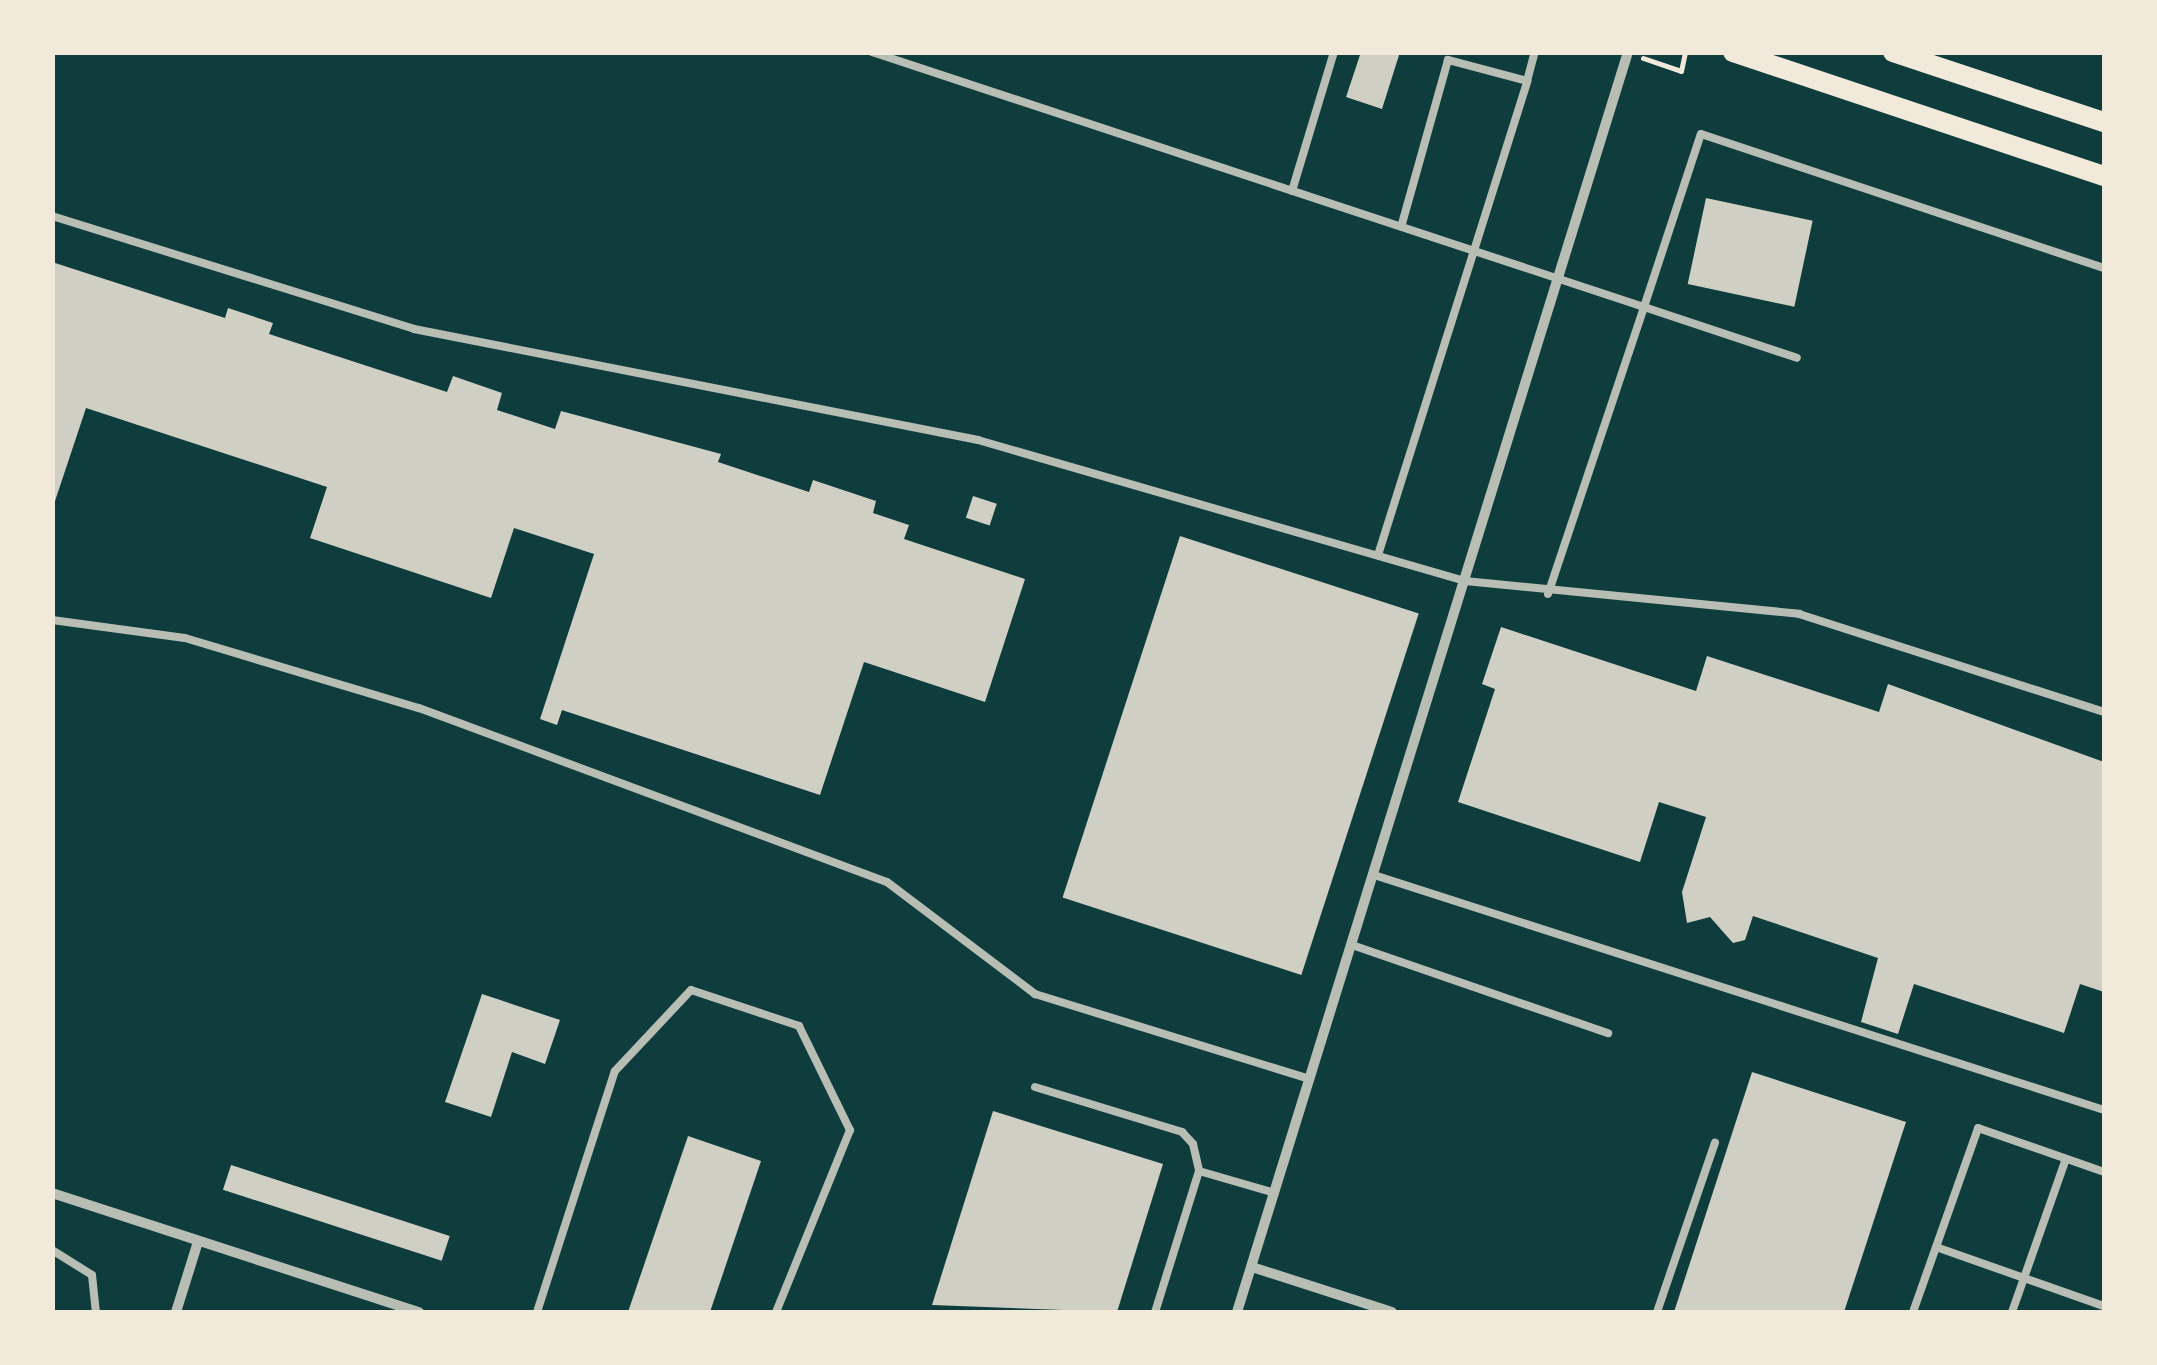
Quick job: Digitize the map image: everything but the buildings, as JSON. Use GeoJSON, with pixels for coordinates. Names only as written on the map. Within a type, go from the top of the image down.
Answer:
{"type":"FeatureCollection","features":[{"type":"Feature","properties":{"kind":"main road"},"geometry":{"type":"LineString","coordinates":[[1733,52],[2104,176]]}},
{"type":"Feature","properties":{"kind":"main road"},"geometry":{"type":"LineString","coordinates":[[1893,52],[2104,122]]}},
{"type":"Feature","properties":{"kind":"street"},"geometry":{"type":"LineString","coordinates":[[1237,1312],[1628,53]]}},
{"type":"Feature","properties":{"kind":"street"},"geometry":{"type":"LineString","coordinates":[[52,1192],[419,1312]]}},
{"type":"Feature","properties":{"kind":"street"},"geometry":{"type":"LineString","coordinates":[[176,1312],[198,1242]]}},
{"type":"Feature","properties":{"kind":"street"},"geometry":{"type":"LineString","coordinates":[[1252,1267],[1392,1312]]}},
{"type":"Feature","properties":{"kind":"lane"},"geometry":{"type":"LineString","coordinates":[[872,52],[1797,358]]}},
{"type":"Feature","properties":{"kind":"lane"},"geometry":{"type":"LineString","coordinates":[[1292,191],[1334,52]]}},
{"type":"Feature","properties":{"kind":"lane"},"geometry":{"type":"LineString","coordinates":[[1378,555],[1476,252],[1535,52]]}},
{"type":"Feature","properties":{"kind":"lane"},"geometry":{"type":"LineString","coordinates":[[1400,227],[1448,60],[1526,81]]}},
{"type":"Feature","properties":{"kind":"lane"},"geometry":{"type":"LineString","coordinates":[[1548,594],[1701,134],[2104,268]]}},
{"type":"Feature","properties":{"kind":"lane"},"geometry":{"type":"LineString","coordinates":[[52,216],[414,329],[962,436],[1465,581],[1548,594],[1799,614],[2104,712]]}},
{"type":"Feature","properties":{"kind":"lane"},"geometry":{"type":"LineString","coordinates":[[52,620],[185,638],[419,708],[887,882],[1035,994],[1310,1079]]}},
{"type":"Feature","properties":{"kind":"lane"},"geometry":{"type":"LineString","coordinates":[[1374,875],[2104,1110]]}},
{"type":"Feature","properties":{"kind":"lane"},"geometry":{"type":"LineString","coordinates":[[1352,945],[1608,1033]]}},
{"type":"Feature","properties":{"kind":"lane"},"geometry":{"type":"LineString","coordinates":[[537,1312],[616,1070],[691,990],[800,1026],[850,1130],[776,1312]]}},
{"type":"Feature","properties":{"kind":"lane"},"geometry":{"type":"LineString","coordinates":[[1035,1087],[1182,1132],[1199,1170],[1156,1312]]}},
{"type":"Feature","properties":{"kind":"lane"},"geometry":{"type":"LineString","coordinates":[[1913,1312],[1978,1128],[2104,1172]]}},
{"type":"Feature","properties":{"kind":"lane"},"geometry":{"type":"LineString","coordinates":[[1658,1312],[1715,1143]]}},
{"type":"Feature","properties":{"kind":"lane"},"geometry":{"type":"LineString","coordinates":[[2012,1312],[2066,1159]]}},
{"type":"Feature","properties":{"kind":"lane"},"geometry":{"type":"LineString","coordinates":[[1199,1170],[1274,1193]]}},
{"type":"Feature","properties":{"kind":"lane"},"geometry":{"type":"LineString","coordinates":[[1936,1247],[2104,1306]]}},
{"type":"Feature","properties":{"kind":"lane"},"geometry":{"type":"LineString","coordinates":[[52,1250],[92,1276],[96,1312]]}},
{"type":"Feature","properties":{"kind":"path"},"geometry":{"type":"LineString","coordinates":[[1628,53],[1680,71],[1685,52]]}}]}
